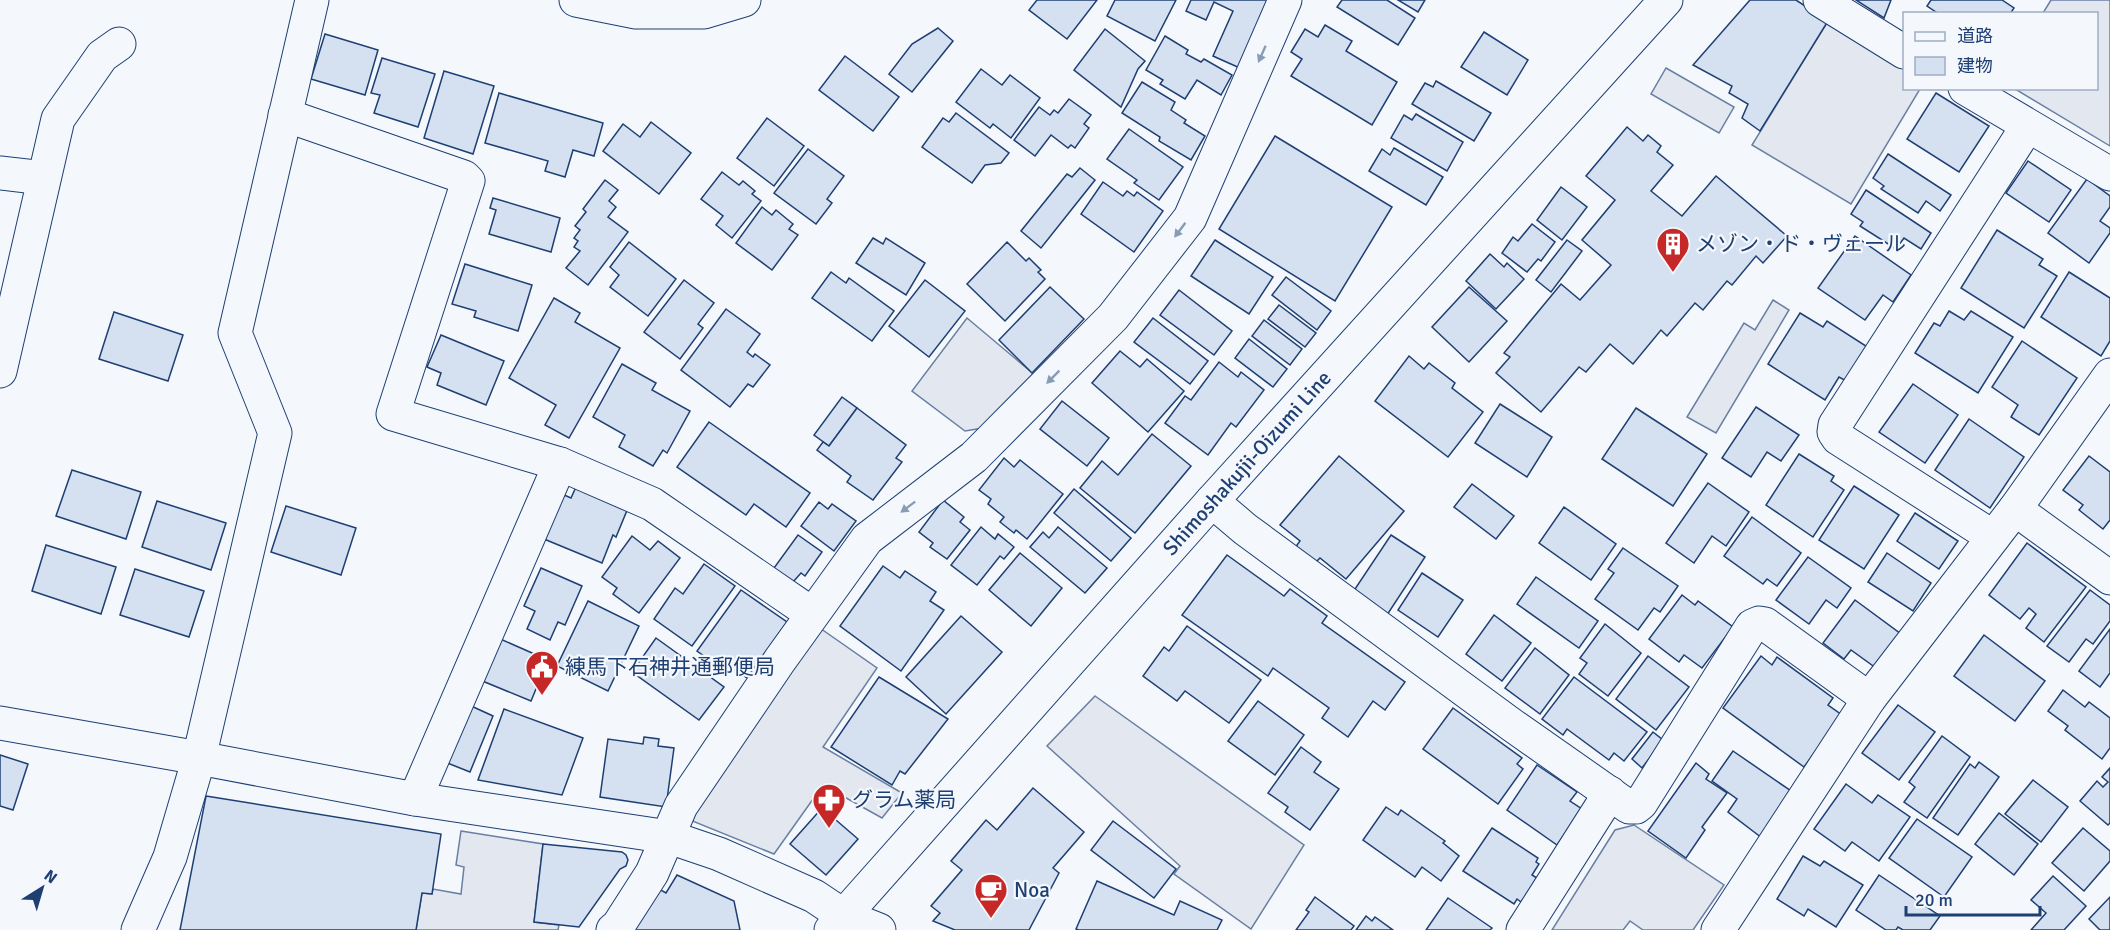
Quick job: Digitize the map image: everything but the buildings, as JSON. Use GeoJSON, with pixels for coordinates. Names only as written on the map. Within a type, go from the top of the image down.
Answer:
{"type":"FeatureCollection","features":[{"type":"Feature","properties":{"kind":"street"},"geometry":{"type":"LineString","coordinates":[[138,930],[170,857],[199,758],[275,433],[235,333],[312,0]]}},
{"type":"Feature","properties":{"kind":"street"},"geometry":{"type":"LineString","coordinates":[[576,0],[636,12],[704,12],[744,0]]}},
{"type":"Feature","properties":{"kind":"street"},"geometry":{"type":"LineString","coordinates":[[613,930],[618,926],[652,873],[681,806],[812,614],[867,539],[974,457],[1113,317],[1190,218],[1286,0]]}},
{"type":"Feature","properties":{"kind":"street","name":"Shimoshakujii-Oizumi Line"},"geometry":{"type":"LineString","coordinates":[[837,923],[1212,501],[1666,0]]}},
{"type":"Feature","properties":{"kind":"street"},"geometry":{"type":"LineString","coordinates":[[1820,0],[1903,51]]}},
{"type":"Feature","properties":{"kind":"street"},"geometry":{"type":"LineString","coordinates":[[0,371],[58,119],[102,56],[119,44]]}},
{"type":"Feature","properties":{"kind":"street"},"geometry":{"type":"LineString","coordinates":[[1968,90],[2027,127],[2110,174]]}},
{"type":"Feature","properties":{"kind":"street"},"geometry":{"type":"LineString","coordinates":[[285,115],[464,177],[468,181],[393,414],[560,464],[652,504],[812,614]]}},
{"type":"Feature","properties":{"kind":"street"},"geometry":{"type":"LineString","coordinates":[[1993,537],[1838,438],[1834,432],[1835,425],[2027,127]]}},
{"type":"Feature","properties":{"kind":"street"},"geometry":{"type":"LineString","coordinates":[[0,173],[44,178]]}},
{"type":"Feature","properties":{"kind":"street"},"geometry":{"type":"LineString","coordinates":[[1718,930],[1869,699],[2015,509],[2110,375]]}},
{"type":"Feature","properties":{"kind":"street"},"geometry":{"type":"LineString","coordinates":[[415,799],[560,464]]}},
{"type":"Feature","properties":{"kind":"street"},"geometry":{"type":"LineString","coordinates":[[1212,501],[1245,529],[1629,807],[1641,804],[1752,626],[1759,623],[1765,624],[1869,699]]}},
{"type":"Feature","properties":{"kind":"street"},"geometry":{"type":"LineString","coordinates":[[2015,509],[2110,578]]}},
{"type":"Feature","properties":{"kind":"street"},"geometry":{"type":"LineString","coordinates":[[0,723],[415,799],[669,837],[719,854],[814,896],[837,923],[879,930]]}},
{"type":"Feature","properties":{"kind":"street"},"geometry":{"type":"LineString","coordinates":[[1523,930],[1610,793]]}},
{"type":"Feature","properties":{"kind":"shaded area"},"geometry":{"type":"Polygon","coordinates":[[[2051,0],[2110,0],[2110,146],[2017,90],[2098,90],[2098,12],[2044,12],[2051,0]]]}},
{"type":"Feature","properties":{"kind":"shaded area"},"geometry":{"type":"Polygon","coordinates":[[[1828,21],[1903,68],[1903,90],[1919,90],[1851,204],[1752,145],[1828,21]]]}},
{"type":"Feature","properties":{"kind":"shaded area"},"geometry":{"type":"Polygon","coordinates":[[[1666,68],[1734,107],[1719,133],[1651,94],[1666,68]]]}},
{"type":"Feature","properties":{"kind":"shaded area"},"geometry":{"type":"Polygon","coordinates":[[[1773,300],[1789,310],[1716,433],[1687,417],[1744,323],[1755,330],[1773,300]]]}},
{"type":"Feature","properties":{"kind":"shaded area"},"geometry":{"type":"Polygon","coordinates":[[[967,318],[1036,376],[983,428],[965,431],[912,391],[967,318]]]}},
{"type":"Feature","properties":{"kind":"shaded area"},"geometry":{"type":"Polygon","coordinates":[[[817,626],[877,668],[823,747],[902,793],[882,818],[823,785],[774,854],[680,816],[817,626]]]}},
{"type":"Feature","properties":{"kind":"shaded area"},"geometry":{"type":"Polygon","coordinates":[[[1095,696],[1304,845],[1251,929],[1174,874],[1180,866],[1047,746],[1095,696]]]}},
{"type":"Feature","properties":{"kind":"shaded area"},"geometry":{"type":"Polygon","coordinates":[[[1634,825],[1724,885],[1693,930],[1643,930],[1630,921],[1623,930],[1552,930],[1615,830],[1634,825]]]}},
{"type":"Feature","properties":{"kind":"shaded area"},"geometry":{"type":"Polygon","coordinates":[[[461,831],[543,844],[534,922],[559,925],[558,930],[416,930],[422,893],[432,894],[433,889],[461,894],[464,867],[456,865],[461,831]]]}},
{"type":"Feature","properties":{"kind":"place","name":"メゾン・ド・ヴェール"},"geometry":{"type":"Point","coordinates":[1673,273]}},
{"type":"Feature","properties":{"kind":"place","name":"練馬下石神井通郵便局"},"geometry":{"type":"Point","coordinates":[542,696]}},
{"type":"Feature","properties":{"kind":"place","name":"グラム薬局"},"geometry":{"type":"Point","coordinates":[829,829]}},
{"type":"Feature","properties":{"kind":"place","name":"Noa"},"geometry":{"type":"Point","coordinates":[991,919]}}]}
